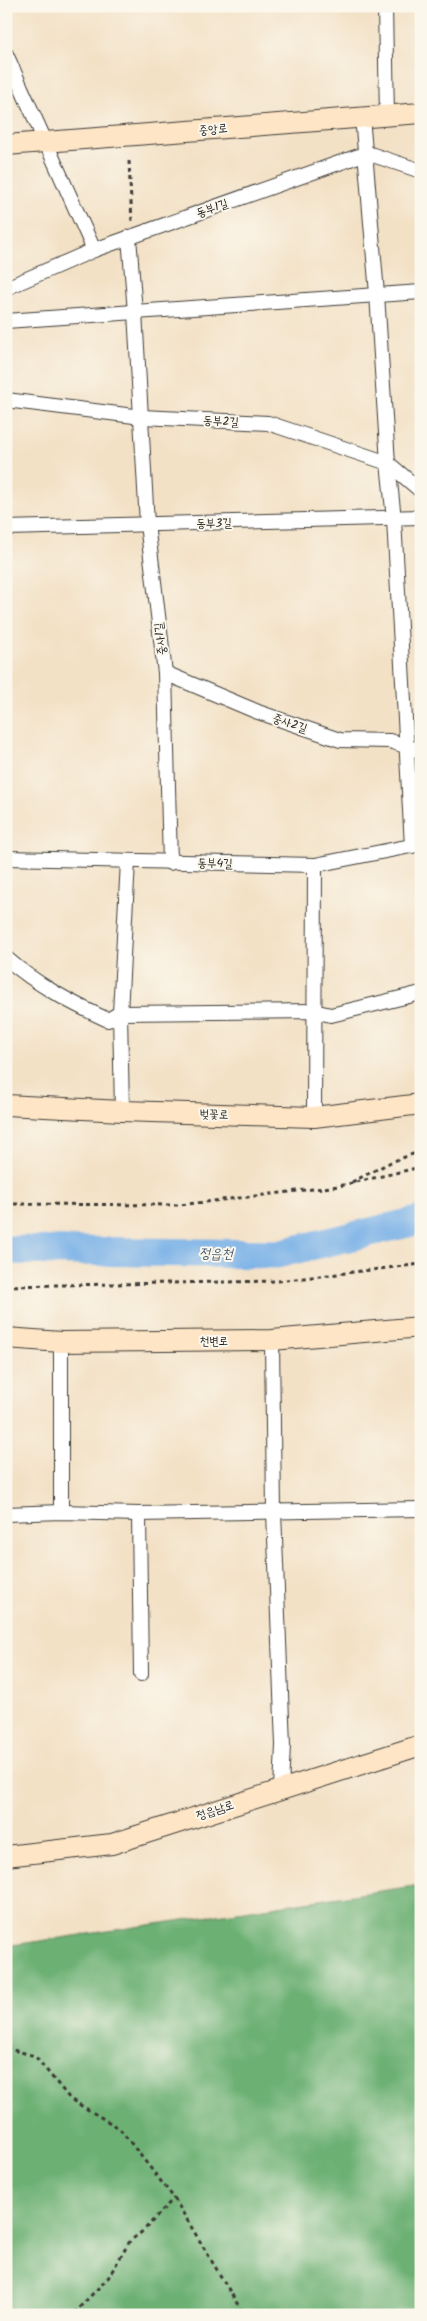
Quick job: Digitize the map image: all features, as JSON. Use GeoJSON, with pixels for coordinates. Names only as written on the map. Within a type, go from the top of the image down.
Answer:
{"type":"FeatureCollection","features":[{"type":"Feature","properties":{"kind":"street"},"geometry":{"type":"LineString","coordinates":[[385,6],[387,116]]}},
{"type":"Feature","properties":{"kind":"street"},"geometry":{"type":"LineString","coordinates":[[6,54],[94,250]]}},
{"type":"Feature","properties":{"kind":"street","name":"중앙로"},"geometry":{"type":"LineString","coordinates":[[6,145],[362,116],[421,113]]}},
{"type":"Feature","properties":{"kind":"street"},"geometry":{"type":"LineString","coordinates":[[362,116],[377,294],[388,463],[394,519],[406,747],[417,845]]}},
{"type":"Feature","properties":{"kind":"street"},"geometry":{"type":"LineString","coordinates":[[366,153],[421,171]]}},
{"type":"Feature","properties":{"kind":"street","name":"동부1길"},"geometry":{"type":"LineString","coordinates":[[6,288],[94,250],[366,153]]}},
{"type":"Feature","properties":{"kind":"street","name":"중사1길"},"geometry":{"type":"LineString","coordinates":[[131,237],[147,524],[164,673],[170,862]]}},
{"type":"Feature","properties":{"kind":"street"},"geometry":{"type":"LineString","coordinates":[[6,320],[421,292]]}},
{"type":"Feature","properties":{"kind":"street","name":"동부2길"},"geometry":{"type":"LineString","coordinates":[[6,400],[142,417],[268,423],[388,463],[421,491]]}},
{"type":"Feature","properties":{"kind":"street","name":"동부3길"},"geometry":{"type":"LineString","coordinates":[[6,528],[421,518]]}},
{"type":"Feature","properties":{"kind":"street","name":"중사2길"},"geometry":{"type":"LineString","coordinates":[[164,673],[258,712],[340,740],[390,741],[421,751]]}},
{"type":"Feature","properties":{"kind":"street","name":"동부4길"},"geometry":{"type":"LineString","coordinates":[[6,858],[315,865],[417,845]]}},
{"type":"Feature","properties":{"kind":"street"},"geometry":{"type":"LineString","coordinates":[[122,1111],[120,1013],[128,861]]}},
{"type":"Feature","properties":{"kind":"street"},"geometry":{"type":"LineString","coordinates":[[314,1117],[315,865]]}},
{"type":"Feature","properties":{"kind":"street"},"geometry":{"type":"LineString","coordinates":[[6,958],[30,978],[75,1005],[108,1020],[120,1013],[313,1012],[331,1015],[421,993]]}},
{"type":"Feature","properties":{"kind":"street","name":"벚꽃로"},"geometry":{"type":"LineString","coordinates":[[6,1105],[314,1117],[421,1104]]}},
{"type":"Feature","properties":{"kind":"street","name":"천변로"},"geometry":{"type":"LineString","coordinates":[[6,1338],[61,1342],[272,1340],[421,1327]]}},
{"type":"Feature","properties":{"kind":"street"},"geometry":{"type":"LineString","coordinates":[[272,1340],[274,1512],[283,1745],[282,1789]]}},
{"type":"Feature","properties":{"kind":"street"},"geometry":{"type":"LineString","coordinates":[[61,1342],[61,1512]]}},
{"type":"Feature","properties":{"kind":"street"},"geometry":{"type":"LineString","coordinates":[[6,1514],[61,1512],[139,1514],[421,1509]]}},
{"type":"Feature","properties":{"kind":"street"},"geometry":{"type":"LineString","coordinates":[[139,1514],[141,1674]]}},
{"type":"Feature","properties":{"kind":"street","name":"정읍남로"},"geometry":{"type":"LineString","coordinates":[[6,1856],[112,1844],[421,1746]]}},
{"type":"Feature","properties":{"kind":"path"},"geometry":{"type":"LineString","coordinates":[[129,161],[131,237]]}},
{"type":"Feature","properties":{"kind":"path"},"geometry":{"type":"LineString","coordinates":[[347,1185],[391,1162],[421,1151]]}},
{"type":"Feature","properties":{"kind":"path"},"geometry":{"type":"LineString","coordinates":[[6,1204],[180,1206],[347,1185],[421,1167]]}},
{"type":"Feature","properties":{"kind":"path"},"geometry":{"type":"LineString","coordinates":[[6,1286],[278,1281],[421,1264]]}},
{"type":"Feature","properties":{"kind":"path"},"geometry":{"type":"LineString","coordinates":[[6,2048],[34,2056],[70,2099],[119,2128],[174,2198],[244,2315]]}},
{"type":"Feature","properties":{"kind":"path"},"geometry":{"type":"LineString","coordinates":[[66,2315],[74,2313],[108,2278],[130,2241],[143,2231],[174,2198]]}},
{"type":"Feature","properties":{"kind":"green space"},"geometry":{"type":"Polygon","coordinates":[[[421,1885],[421,2315],[6,2315],[6,1946],[421,1885]]]}},
{"type":"Feature","properties":{"kind":"waterway","name":"정읍천"},"geometry":{"type":"LineString","coordinates":[[6,1250],[277,1254],[421,1220]]}}]}
